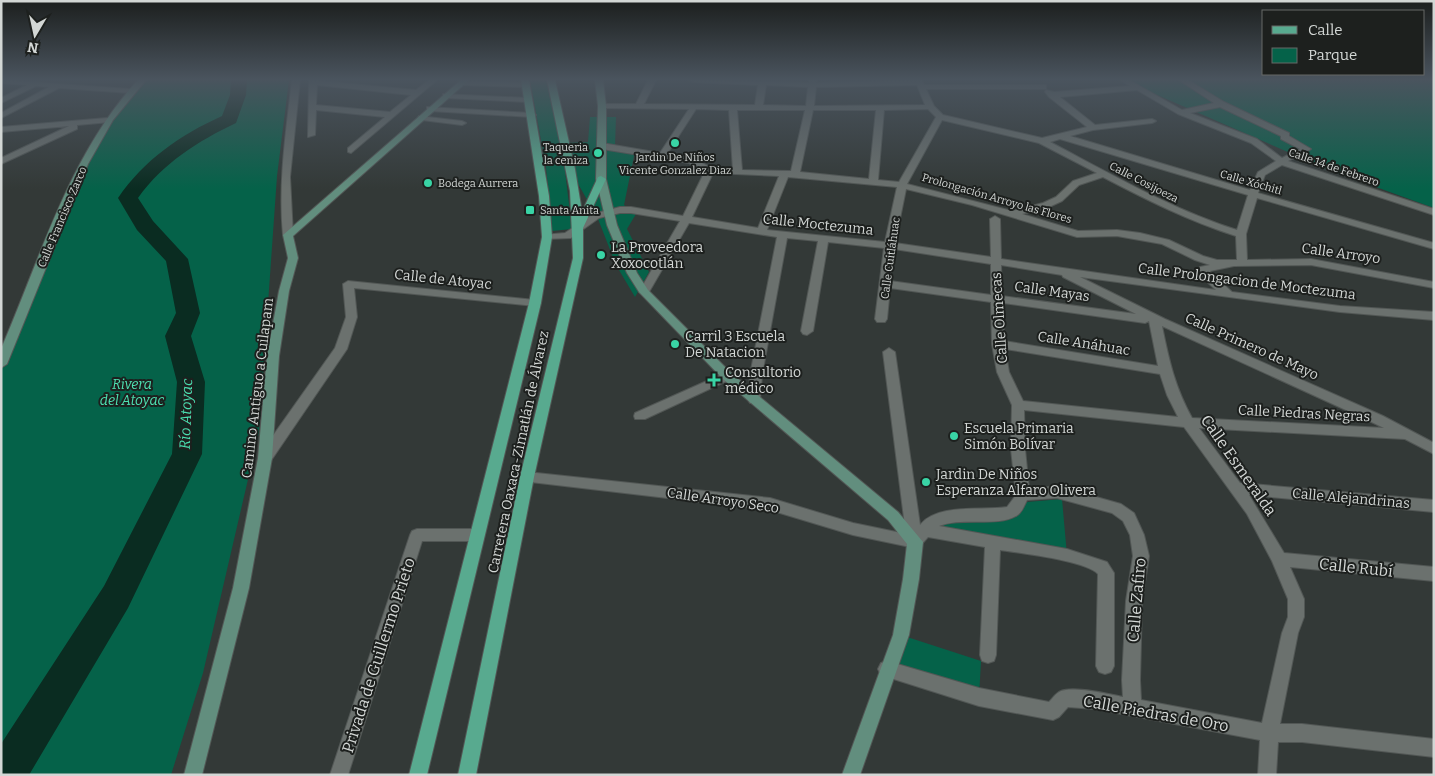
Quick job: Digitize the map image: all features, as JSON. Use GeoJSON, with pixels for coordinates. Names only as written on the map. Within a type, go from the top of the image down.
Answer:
{"type":"FeatureCollection","features":[{"type":"Feature","properties":{"kind":"main road","name":"Carretera Oaxaca-Zimatlán de Álvarez"},"geometry":{"type":"LineString","coordinates":[[418,775],[535,304],[547,236],[544,196],[532,116]]}},
{"type":"Feature","properties":{"kind":"main road","name":"Carretera Oaxaca-Zimatlán de Álvarez"},"geometry":{"type":"LineString","coordinates":[[467,775],[527,477],[578,258],[580,226],[559,116]]}},
{"type":"Feature","properties":{"kind":"main road"},"geometry":{"type":"LineString","coordinates":[[580,226],[601,179]]}},
{"type":"Feature","properties":{"kind":"street","name":"Calle Francisco Zarco"},"geometry":{"type":"LineString","coordinates":[[1,364],[71,192],[110,116]]}},
{"type":"Feature","properties":{"kind":"street"},"geometry":{"type":"LineString","coordinates":[[288,235],[285,216],[291,116]]}},
{"type":"Feature","properties":{"kind":"street"},"geometry":{"type":"LineString","coordinates":[[311,135],[312,116]]}},
{"type":"Feature","properties":{"kind":"street"},"geometry":{"type":"LineString","coordinates":[[352,150],[391,116]]}},
{"type":"Feature","properties":{"kind":"street"},"geometry":{"type":"LineString","coordinates":[[288,235],[423,116]]}},
{"type":"Feature","properties":{"kind":"street"},"geometry":{"type":"LineString","coordinates":[[435,116],[462,123]]}},
{"type":"Feature","properties":{"kind":"street"},"geometry":{"type":"LineString","coordinates":[[602,116],[601,179],[608,212],[632,273],[644,292],[726,376],[919,536]]}},
{"type":"Feature","properties":{"kind":"street"},"geometry":{"type":"LineString","coordinates":[[662,156],[687,116]]}},
{"type":"Feature","properties":{"kind":"street"},"geometry":{"type":"LineString","coordinates":[[734,116],[738,173]]}},
{"type":"Feature","properties":{"kind":"street"},"geometry":{"type":"LineString","coordinates":[[761,232],[790,174],[808,116]]}},
{"type":"Feature","properties":{"kind":"street"},"geometry":{"type":"LineString","coordinates":[[873,182],[879,116]]}},
{"type":"Feature","properties":{"kind":"street"},"geometry":{"type":"LineString","coordinates":[[1078,116],[1093,128]]}},
{"type":"Feature","properties":{"kind":"street","name":"Calle 14 de Febrero"},"geometry":{"type":"LineString","coordinates":[[1191,116],[1254,141],[1282,162],[1434,212]]}},
{"type":"Feature","properties":{"kind":"street"},"geometry":{"type":"LineString","coordinates":[[1228,294],[1208,277],[1204,269],[1238,263],[1240,234],[1253,194],[1262,174],[1307,148],[1284,137],[1286,134],[1247,116]]}},
{"type":"Feature","properties":{"kind":"street"},"geometry":{"type":"LineString","coordinates":[[940,117],[1042,141],[1093,128],[1152,121]]}},
{"type":"Feature","properties":{"kind":"street","name":"Calle Cuitláhuac"},"geometry":{"type":"LineString","coordinates":[[881,319],[889,245],[902,185],[940,117]]}},
{"type":"Feature","properties":{"kind":"street"},"geometry":{"type":"LineString","coordinates":[[1,130],[107,120]]}},
{"type":"Feature","properties":{"kind":"street"},"geometry":{"type":"LineString","coordinates":[[1,161],[83,122]]}},
{"type":"Feature","properties":{"kind":"street","name":"Calle Xóchitl"},"geometry":{"type":"LineString","coordinates":[[1062,137],[1107,148],[1253,194],[1434,246]]}},
{"type":"Feature","properties":{"kind":"street","name":"Calle Cosijoeza"},"geometry":{"type":"LineString","coordinates":[[1042,141],[1172,209],[1203,222],[1240,234]]}},
{"type":"Feature","properties":{"kind":"street","name":"Prolongación Arroyo las Flores"},"geometry":{"type":"LineString","coordinates":[[602,146],[691,161],[710,170],[738,173],[790,174],[902,185],[1012,214],[1077,234],[1128,234],[1152,238],[1216,263],[1238,263]]}},
{"type":"Feature","properties":{"kind":"street"},"geometry":{"type":"LineString","coordinates":[[644,292],[686,220],[710,170]]}},
{"type":"Feature","properties":{"kind":"street"},"geometry":{"type":"LineString","coordinates":[[1012,214],[1046,205],[1059,199],[1076,183],[1103,174]]}},
{"type":"Feature","properties":{"kind":"street","name":"Calle Moctezuma"},"geometry":{"type":"LineString","coordinates":[[547,236],[566,236],[575,232],[580,226],[596,216],[608,212],[631,210],[761,232],[889,245],[1058,270]]}},
{"type":"Feature","properties":{"kind":"street","name":"Calle Olmecas"},"geometry":{"type":"LineString","coordinates":[[995,219],[998,344],[1003,372],[1018,405],[1018,449],[1022,495]]}},
{"type":"Feature","properties":{"kind":"street"},"geometry":{"type":"LineString","coordinates":[[754,400],[756,375],[782,234]]}},
{"type":"Feature","properties":{"kind":"street","name":"Camino Antiguo a Cuilapam"},"geometry":{"type":"LineString","coordinates":[[193,775],[242,588],[266,458],[273,356],[284,291],[293,258],[288,235]]}},
{"type":"Feature","properties":{"kind":"street"},"geometry":{"type":"LineString","coordinates":[[807,332],[823,239]]}},
{"type":"Feature","properties":{"kind":"street","name":"Calle Arroyo"},"geometry":{"type":"LineString","coordinates":[[1238,263],[1311,262],[1434,285]]}},
{"type":"Feature","properties":{"kind":"street","name":"Calle Prolongacion de Moctezuma"},"geometry":{"type":"LineString","coordinates":[[1058,270],[1138,283],[1340,309],[1434,316]]}},
{"type":"Feature","properties":{"kind":"street","name":"Calle Primero de Mayo"},"geometry":{"type":"LineString","coordinates":[[1058,270],[1155,320],[1275,372],[1410,434],[1434,449]]}},
{"type":"Feature","properties":{"kind":"street","name":"Calle de Atoyac"},"geometry":{"type":"LineString","coordinates":[[266,458],[341,349],[351,328],[353,304],[348,284],[535,304]]}},
{"type":"Feature","properties":{"kind":"street","name":"Calle Mayas"},"geometry":{"type":"LineString","coordinates":[[886,284],[1155,320]]}},
{"type":"Feature","properties":{"kind":"street","name":"Calle Esmeralda"},"geometry":{"type":"LineString","coordinates":[[1155,320],[1165,371],[1172,395],[1188,424],[1238,488],[1252,510],[1279,559],[1296,599],[1296,617],[1290,633],[1269,733],[1266,775]]}},
{"type":"Feature","properties":{"kind":"street","name":"Calle Anáhuac"},"geometry":{"type":"LineString","coordinates":[[998,344],[1165,371]]}},
{"type":"Feature","properties":{"kind":"street"},"geometry":{"type":"LineString","coordinates":[[851,775],[887,669],[901,635],[919,536],[889,352]]}},
{"type":"Feature","properties":{"kind":"street"},"geometry":{"type":"LineString","coordinates":[[640,416],[726,376]]}},
{"type":"Feature","properties":{"kind":"street","name":"Calle Piedras Negras"},"geometry":{"type":"LineString","coordinates":[[1018,405],[1188,424],[1410,434]]}},
{"type":"Feature","properties":{"kind":"street","name":"Calle Arroyo Seco"},"geometry":{"type":"LineString","coordinates":[[527,477],[770,504],[853,529],[993,542],[1067,555],[1091,562],[1102,567],[1106,573],[1105,666]]}},
{"type":"Feature","properties":{"kind":"street","name":"Calle Alejandrinas"},"geometry":{"type":"LineString","coordinates":[[1238,488],[1434,506]]}},
{"type":"Feature","properties":{"kind":"street","name":"Calle Zafiro"},"geometry":{"type":"LineString","coordinates":[[1022,495],[1057,492],[1116,508],[1129,517],[1137,535],[1141,556],[1134,601],[1132,706]]}},
{"type":"Feature","properties":{"kind":"street"},"geometry":{"type":"LineString","coordinates":[[919,536],[929,524],[949,516],[1010,512],[1017,506],[1022,495]]}},
{"type":"Feature","properties":{"kind":"street","name":"Privada de Guillermo Prieto"},"geometry":{"type":"LineString","coordinates":[[339,775],[417,535],[477,535]]}},
{"type":"Feature","properties":{"kind":"street"},"geometry":{"type":"LineString","coordinates":[[988,655],[993,542]]}},
{"type":"Feature","properties":{"kind":"street","name":"Calle Rubí"},"geometry":{"type":"LineString","coordinates":[[1279,559],[1434,574]]}},
{"type":"Feature","properties":{"kind":"street","name":"Calle Piedras de Oro"},"geometry":{"type":"LineString","coordinates":[[887,669],[979,697],[1053,711],[1064,698],[1095,700],[1269,733],[1302,733],[1434,748]]}},
{"type":"Feature","properties":{"kind":"green space","name":"Rivera del Atoyac"},"geometry":{"type":"Polygon","coordinates":[[[111,116],[284,116],[277,176],[259,432],[203,673],[171,775],[1,775],[1,364],[44,260],[107,120],[111,116]]]}},
{"type":"Feature","properties":{"kind":"green space"},"geometry":{"type":"Polygon","coordinates":[[[537,116],[556,116],[564,163],[572,229],[552,231],[546,167],[537,116]]]}},
{"type":"Feature","properties":{"kind":"green space"},"geometry":{"type":"Polygon","coordinates":[[[1206,116],[1434,116],[1434,208],[1329,170],[1206,116]]]}},
{"type":"Feature","properties":{"kind":"green space"},"geometry":{"type":"Polygon","coordinates":[[[590,117],[616,117],[615,146],[635,151],[624,205],[636,214],[627,229],[649,272],[635,297],[616,265],[598,219],[577,182],[566,143],[588,142],[590,117]]]}},
{"type":"Feature","properties":{"kind":"green space"},"geometry":{"type":"Polygon","coordinates":[[[1062,499],[1067,555],[929,524],[1011,512],[1027,502],[1062,499]]]}},
{"type":"Feature","properties":{"kind":"green space"},"geometry":{"type":"Polygon","coordinates":[[[901,635],[981,661],[979,697],[887,669],[901,635]]]}},
{"type":"Feature","properties":{"kind":"waterway","name":"Río Atoyac"},"geometry":{"type":"LineString","coordinates":[[5,775],[116,597],[187,454],[191,382],[178,336],[188,313],[177,259],[145,225],[128,198],[160,161],[186,142],[230,119],[231,116]]}},
{"type":"Feature","properties":{"kind":"place","name":"Jardin De Niños Vicente Gonzalez Diaz"},"geometry":{"type":"Point","coordinates":[675,143]}},
{"type":"Feature","properties":{"kind":"place","name":"Taqueria la ceniza"},"geometry":{"type":"Point","coordinates":[598,153]}},
{"type":"Feature","properties":{"kind":"place","name":"Bodega Aurrera"},"geometry":{"type":"Point","coordinates":[428,183]}},
{"type":"Feature","properties":{"kind":"place","name":"Santa Anita"},"geometry":{"type":"Point","coordinates":[530,210]}},
{"type":"Feature","properties":{"kind":"place","name":"La Proveedora Xoxocotlán"},"geometry":{"type":"Point","coordinates":[601,255]}},
{"type":"Feature","properties":{"kind":"place","name":"Carril 3 Escuela De Natacion"},"geometry":{"type":"Point","coordinates":[675,344]}},
{"type":"Feature","properties":{"kind":"place","name":"Consultorio médico"},"geometry":{"type":"Point","coordinates":[714,380]}},
{"type":"Feature","properties":{"kind":"place","name":"Escuela Primaria Simón Bolívar"},"geometry":{"type":"Point","coordinates":[954,436]}},
{"type":"Feature","properties":{"kind":"place","name":"Jardin De Niños Esperanza Alfaro Olivera"},"geometry":{"type":"Point","coordinates":[926,482]}}]}
